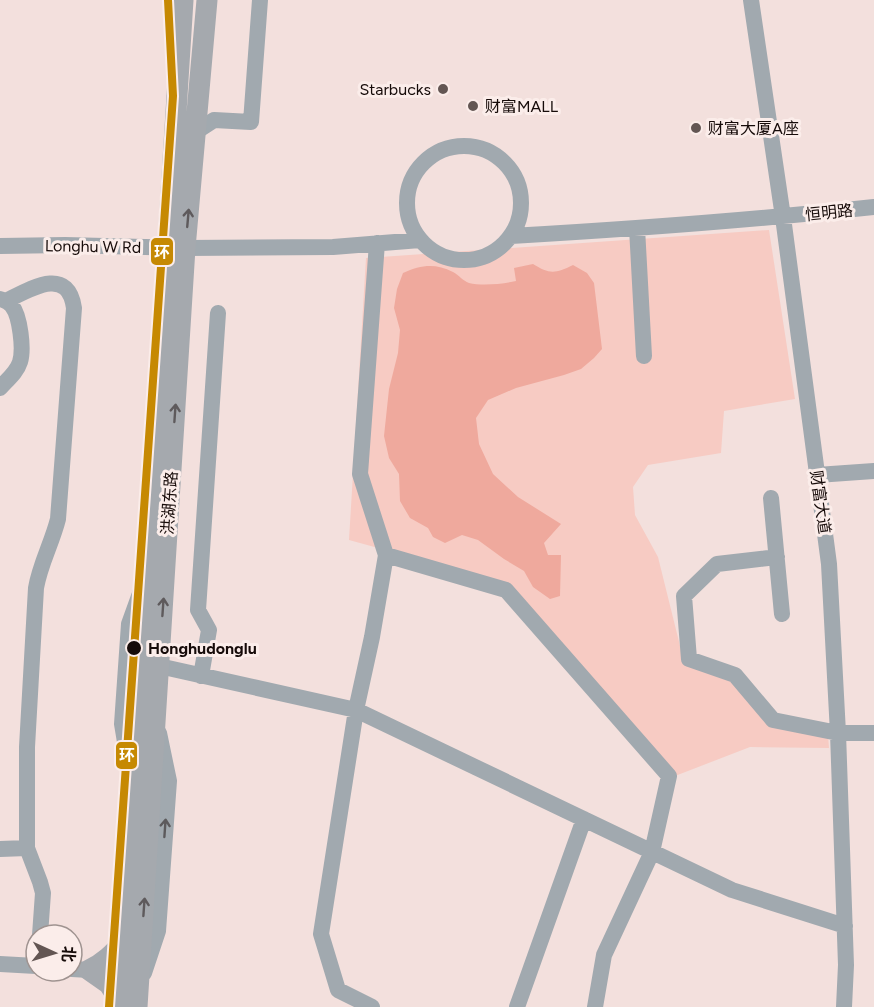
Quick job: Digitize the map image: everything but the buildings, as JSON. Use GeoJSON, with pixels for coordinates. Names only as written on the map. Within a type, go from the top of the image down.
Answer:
{"type":"FeatureCollection","features":[{"type":"Feature","properties":{"kind":"main road","name":"洪湖东路"},"geometry":{"type":"LineString","coordinates":[[129,1001],[159,666],[176,247],[183,0]]}},
{"type":"Feature","properties":{"kind":"main road","name":"洪湖东路"},"geometry":{"type":"LineString","coordinates":[[129,1001],[124,941],[147,573],[176,247],[194,133],[207,0]]}},
{"type":"Feature","properties":{"kind":"main road"},"geometry":{"type":"LineString","coordinates":[[84,968],[102,964],[124,941]]}},
{"type":"Feature","properties":{"kind":"main road"},"geometry":{"type":"LineString","coordinates":[[84,971],[109,984],[129,1001]]}},
{"type":"Feature","properties":{"kind":"street"},"geometry":{"type":"LineString","coordinates":[[194,133],[214,120],[251,122],[260,0]]}},
{"type":"Feature","properties":{"kind":"street","name":"财富大道"},"geometry":{"type":"LineString","coordinates":[[751,0],[783,217],[829,564],[845,926],[844,1007]]}},
{"type":"Feature","properties":{"kind":"street"},"geometry":{"type":"LineString","coordinates":[[466,146],[485,149],[501,159],[513,173],[520,190],[521,208],[516,227],[506,243],[490,255],[472,260],[453,260],[435,253],[420,240],[411,223],[407,204],[410,186],[418,169],[431,156],[448,148],[466,146]]}},
{"type":"Feature","properties":{"kind":"street","name":"恒明路"},"geometry":{"type":"LineString","coordinates":[[511,236],[783,217],[874,207]]}},
{"type":"Feature","properties":{"kind":"street"},"geometry":{"type":"LineString","coordinates":[[637,228],[644,356]]}},
{"type":"Feature","properties":{"kind":"street","name":"Longhu W Rd"},"geometry":{"type":"LineString","coordinates":[[0,246],[333,247],[420,240]]}},
{"type":"Feature","properties":{"kind":"street"},"geometry":{"type":"LineString","coordinates":[[372,1007],[338,990],[321,934],[356,710],[372,637],[386,555],[360,474],[378,243]]}},
{"type":"Feature","properties":{"kind":"street"},"geometry":{"type":"LineString","coordinates":[[3,300],[49,283],[67,288],[73,297],[74,308],[58,519],[39,572],[36,588],[27,747],[27,848],[43,893],[41,923]]}},
{"type":"Feature","properties":{"kind":"street"},"geometry":{"type":"LineString","coordinates":[[0,388],[16,370],[21,360],[22,348],[15,312],[11,305],[3,300]]}},
{"type":"Feature","properties":{"kind":"street"},"geometry":{"type":"LineString","coordinates":[[201,676],[209,630],[198,610],[218,313]]}},
{"type":"Feature","properties":{"kind":"street"},"geometry":{"type":"LineString","coordinates":[[817,475],[874,471]]}},
{"type":"Feature","properties":{"kind":"street"},"geometry":{"type":"LineString","coordinates":[[771,498],[782,614]]}},
{"type":"Feature","properties":{"kind":"street"},"geometry":{"type":"LineString","coordinates":[[386,555],[506,590],[669,776],[652,852],[604,955],[595,1007]]}},
{"type":"Feature","properties":{"kind":"street"},"geometry":{"type":"LineString","coordinates":[[777,557],[717,564],[684,596],[689,659],[735,675],[772,720],[838,733],[874,733]]}},
{"type":"Feature","properties":{"kind":"street"},"geometry":{"type":"LineString","coordinates":[[159,666],[356,710],[732,890],[845,926]]}},
{"type":"Feature","properties":{"kind":"street"},"geometry":{"type":"LineString","coordinates":[[518,1007],[584,819]]}},
{"type":"Feature","properties":{"kind":"street"},"geometry":{"type":"LineString","coordinates":[[0,849],[27,848]]}},
{"type":"Feature","properties":{"kind":"street"},"geometry":{"type":"LineString","coordinates":[[0,956],[0,963],[24,965]]}},
{"type":"Feature","properties":{"kind":"shaded area"},"geometry":{"type":"Polygon","coordinates":[[[769,230],[795,399],[724,411],[721,453],[648,465],[633,487],[635,515],[658,557],[684,662],[733,679],[772,725],[828,735],[829,748],[750,747],[675,776],[509,584],[349,540],[366,258],[769,230]]]}},
{"type":"Feature","properties":{"kind":"shaded area"},"geometry":{"type":"Polygon","coordinates":[[[533,264],[552,272],[573,265],[587,273],[594,283],[602,349],[581,369],[516,388],[488,400],[476,418],[479,444],[493,474],[518,497],[561,524],[544,543],[548,555],[561,555],[560,596],[550,599],[533,587],[524,571],[478,540],[462,535],[445,543],[433,537],[428,528],[410,518],[400,501],[399,474],[389,458],[384,436],[389,389],[398,353],[400,330],[394,308],[397,289],[403,273],[416,268],[434,266],[453,272],[469,283],[493,284],[516,281],[514,268],[533,264]]]}},
{"type":"Feature","properties":{"kind":"transit line","name":"环"},"geometry":{"type":"LineString","coordinates":[[109,1007],[173,96],[168,0]]}},
{"type":"Feature","properties":{"kind":"place","name":"Starbucks"},"geometry":{"type":"Point","coordinates":[443,89]}},
{"type":"Feature","properties":{"kind":"place","name":"财富MALL"},"geometry":{"type":"Point","coordinates":[473,106]}},
{"type":"Feature","properties":{"kind":"place","name":"财富大厦A座"},"geometry":{"type":"Point","coordinates":[696,128]}},
{"type":"Feature","properties":{"kind":"place","name":"Honghudonglu"},"geometry":{"type":"Point","coordinates":[134,648]}}]}
